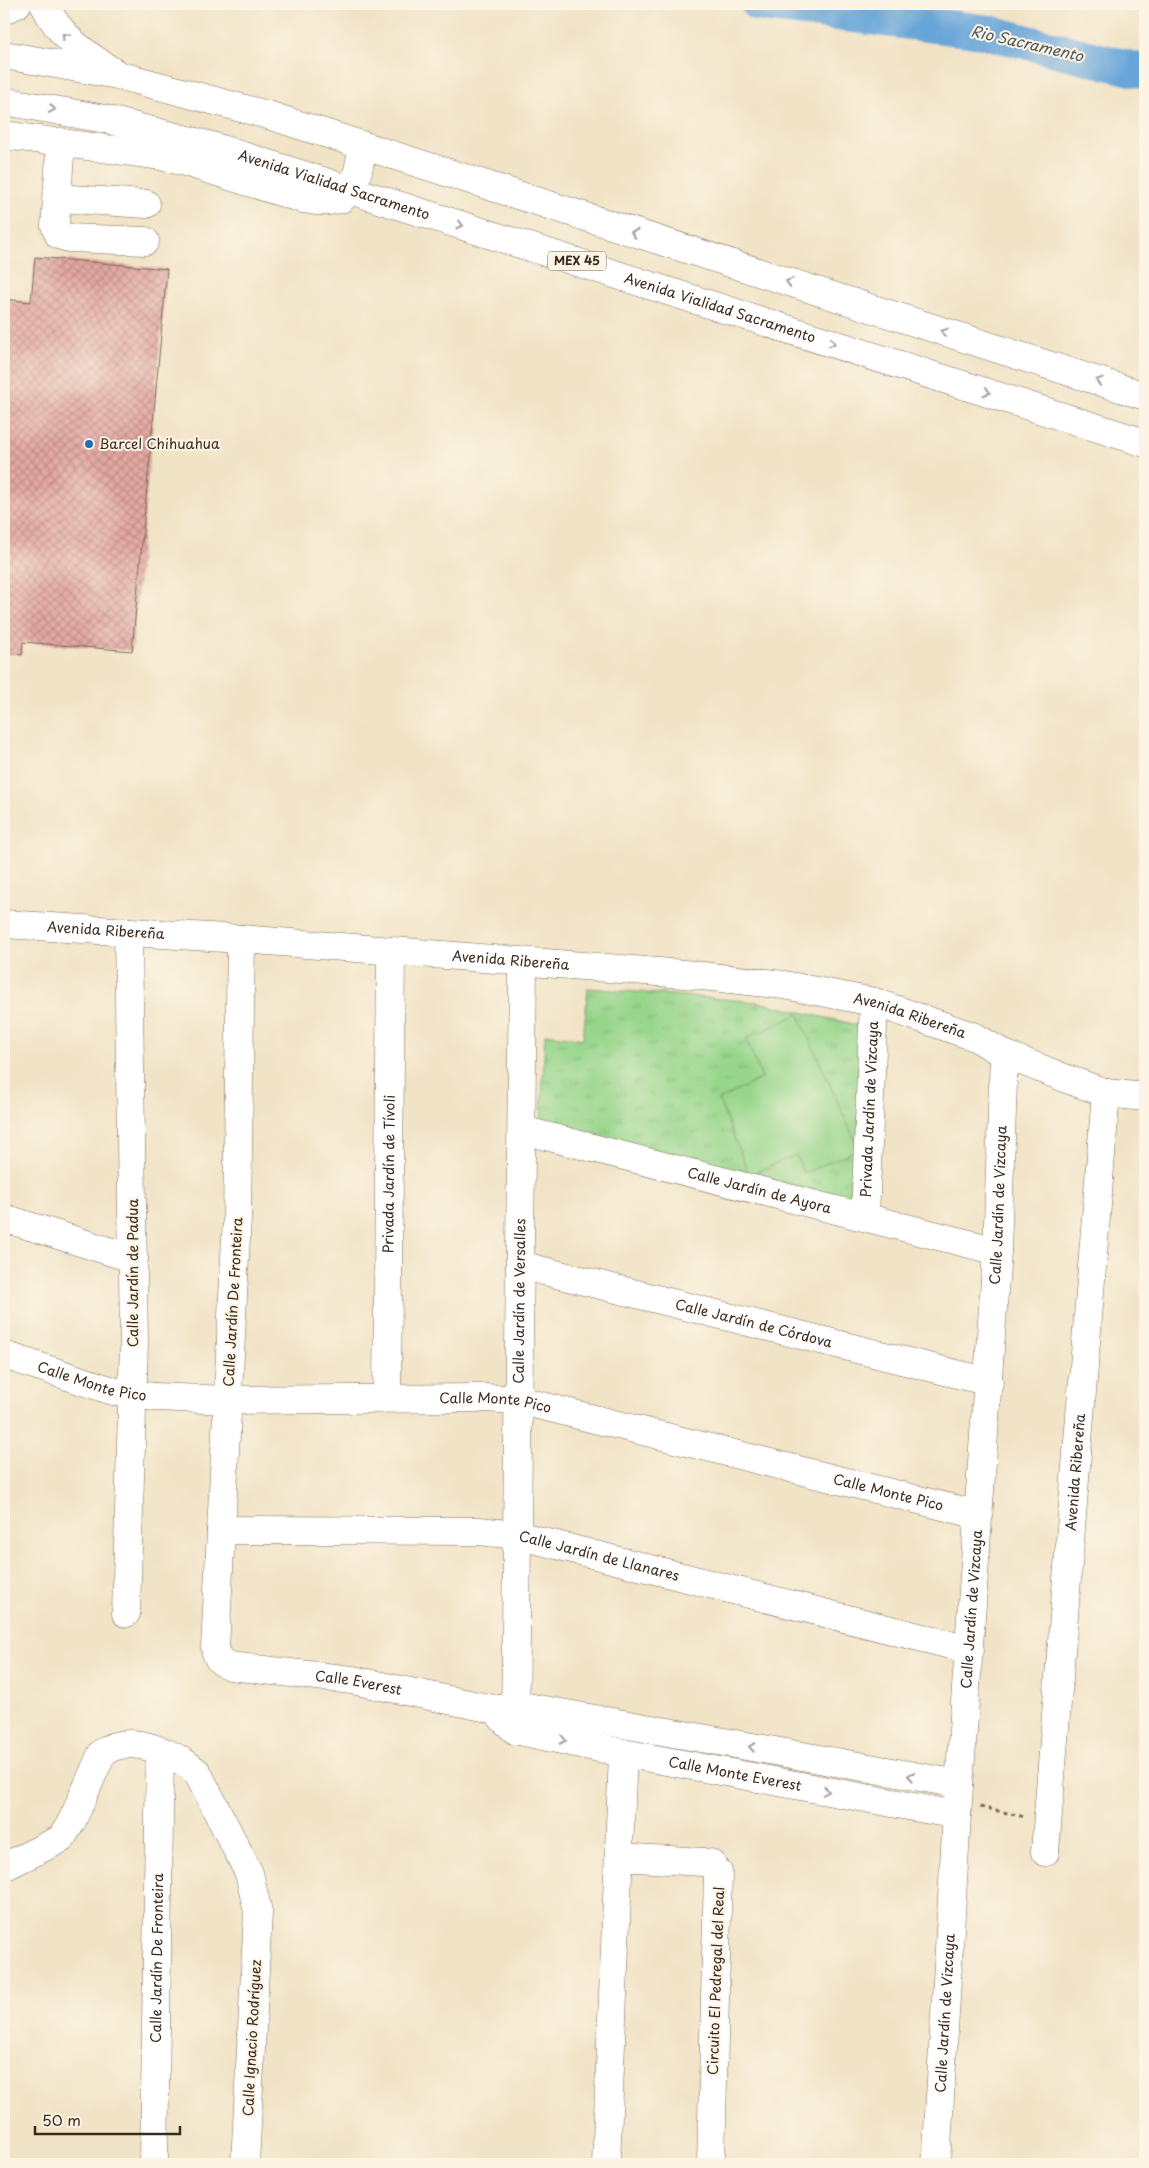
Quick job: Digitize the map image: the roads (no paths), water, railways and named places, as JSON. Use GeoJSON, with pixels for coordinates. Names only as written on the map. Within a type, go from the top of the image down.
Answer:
{"type":"FeatureCollection","features":[{"type":"Feature","properties":{"kind":"main road"},"geometry":{"type":"LineString","coordinates":[[4,10],[17,4]]}},
{"type":"Feature","properties":{"kind":"main road"},"geometry":{"type":"LineString","coordinates":[[44,4],[56,26],[70,42],[118,75]]}},
{"type":"Feature","properties":{"kind":"main road"},"geometry":{"type":"LineString","coordinates":[[4,55],[118,75],[219,101],[1145,396]]}},
{"type":"Feature","properties":{"kind":"main road","name":"Avenida Vialidad Sacramento"},"geometry":{"type":"LineString","coordinates":[[4,101],[105,119],[187,151],[352,190],[1145,443]]}},
{"type":"Feature","properties":{"kind":"main road"},"geometry":{"type":"LineString","coordinates":[[4,135],[137,152],[187,151]]}},
{"type":"Feature","properties":{"kind":"main road"},"geometry":{"type":"LineString","coordinates":[[61,142],[54,226],[59,235],[64,238],[146,241]]}},
{"type":"Feature","properties":{"kind":"main road"},"geometry":{"type":"LineString","coordinates":[[352,190],[363,147]]}},
{"type":"Feature","properties":{"kind":"main road"},"geometry":{"type":"LineString","coordinates":[[56,198],[146,204]]}},
{"type":"Feature","properties":{"kind":"main road","name":"Avenida Ribereña"},"geometry":{"type":"LineString","coordinates":[[4,924],[241,939],[737,978],[809,988],[874,1002],[975,1037],[1004,1054],[1106,1093],[1145,1097]]}},
{"type":"Feature","properties":{"kind":"main road","name":"Calle Jardín de Padua"},"geometry":{"type":"LineString","coordinates":[[126,1613],[133,1394],[134,1259],[128,932]]}},
{"type":"Feature","properties":{"kind":"main road","name":"Calle Jardín De Fronteira"},"geometry":{"type":"LineString","coordinates":[[221,1662],[216,1656],[215,1648],[239,1146],[241,939]]}},
{"type":"Feature","properties":{"kind":"main road","name":"Privada Jardín de Tívoli"},"geometry":{"type":"LineString","coordinates":[[387,1398],[391,951]]}},
{"type":"Feature","properties":{"kind":"main road","name":"Calle Jardín de Versalles"},"geometry":{"type":"LineString","coordinates":[[508,1715],[517,1534],[523,962]]}},
{"type":"Feature","properties":{"kind":"main road","name":"Privada Jardín de Vizcaya"},"geometry":{"type":"LineString","coordinates":[[864,1217],[874,1002]]}},
{"type":"Feature","properties":{"kind":"main road","name":"Calle Jardín de Vizcaya"},"geometry":{"type":"LineString","coordinates":[[936,2164],[959,1800],[998,1251],[1004,1054]]}},
{"type":"Feature","properties":{"kind":"main road","name":"Avenida Ribereña"},"geometry":{"type":"LineString","coordinates":[[1045,1852],[1106,1093]]}},
{"type":"Feature","properties":{"kind":"main road","name":"Calle Jardín de Ayora"},"geometry":{"type":"LineString","coordinates":[[522,1130],[998,1251]]}},
{"type":"Feature","properties":{"kind":"main road"},"geometry":{"type":"LineString","coordinates":[[4,1218],[134,1259]]}},
{"type":"Feature","properties":{"kind":"main road","name":"Calle Jardín de Córdova"},"geometry":{"type":"LineString","coordinates":[[520,1265],[989,1382]]}},
{"type":"Feature","properties":{"kind":"main road","name":"Calle Monte Pico"},"geometry":{"type":"LineString","coordinates":[[4,1355],[94,1385],[133,1394],[228,1400],[387,1398],[518,1400],[979,1515]]}},
{"type":"Feature","properties":{"kind":"main road","name":"Calle Jardín de Llanares"},"geometry":{"type":"LineString","coordinates":[[222,1530],[479,1531],[517,1534],[970,1650]]}},
{"type":"Feature","properties":{"kind":"main road","name":"Calle Everest"},"geometry":{"type":"LineString","coordinates":[[221,1662],[239,1667],[352,1680],[508,1715]]}},
{"type":"Feature","properties":{"kind":"main road","name":"Calle Monte Everest"},"geometry":{"type":"LineString","coordinates":[[508,1715],[623,1753],[959,1800]]}},
{"type":"Feature","properties":{"kind":"main road","name":"Calle Monte Everest"},"geometry":{"type":"LineString","coordinates":[[508,1715],[959,1800]]}},
{"type":"Feature","properties":{"kind":"main road","name":"Calle Ignacio Rodríguez"},"geometry":{"type":"LineString","coordinates":[[4,1867],[60,1839],[72,1821],[102,1753],[110,1746],[129,1744],[160,1751],[184,1761],[197,1772],[249,1873],[258,1912],[245,2164]]}},
{"type":"Feature","properties":{"kind":"main road","name":"Calle Jardín De Fronteira"},"geometry":{"type":"LineString","coordinates":[[154,2164],[160,1751]]}},
{"type":"Feature","properties":{"kind":"main road"},"geometry":{"type":"LineString","coordinates":[[606,2164],[623,1753]]}},
{"type":"Feature","properties":{"kind":"main road","name":"Circuito El Pedregal del Real"},"geometry":{"type":"LineString","coordinates":[[619,1857],[704,1862],[710,1863],[718,1872],[711,2164]]}},
{"type":"Feature","properties":{"kind":"waterway","name":"Rio Sacramento"},"geometry":{"type":"LineString","coordinates":[[758,4],[987,32],[1145,72]]}},
{"type":"Feature","properties":{"kind":"place","name":"Barcel Chihuahua"},"geometry":{"type":"Point","coordinates":[89,444]}}]}
